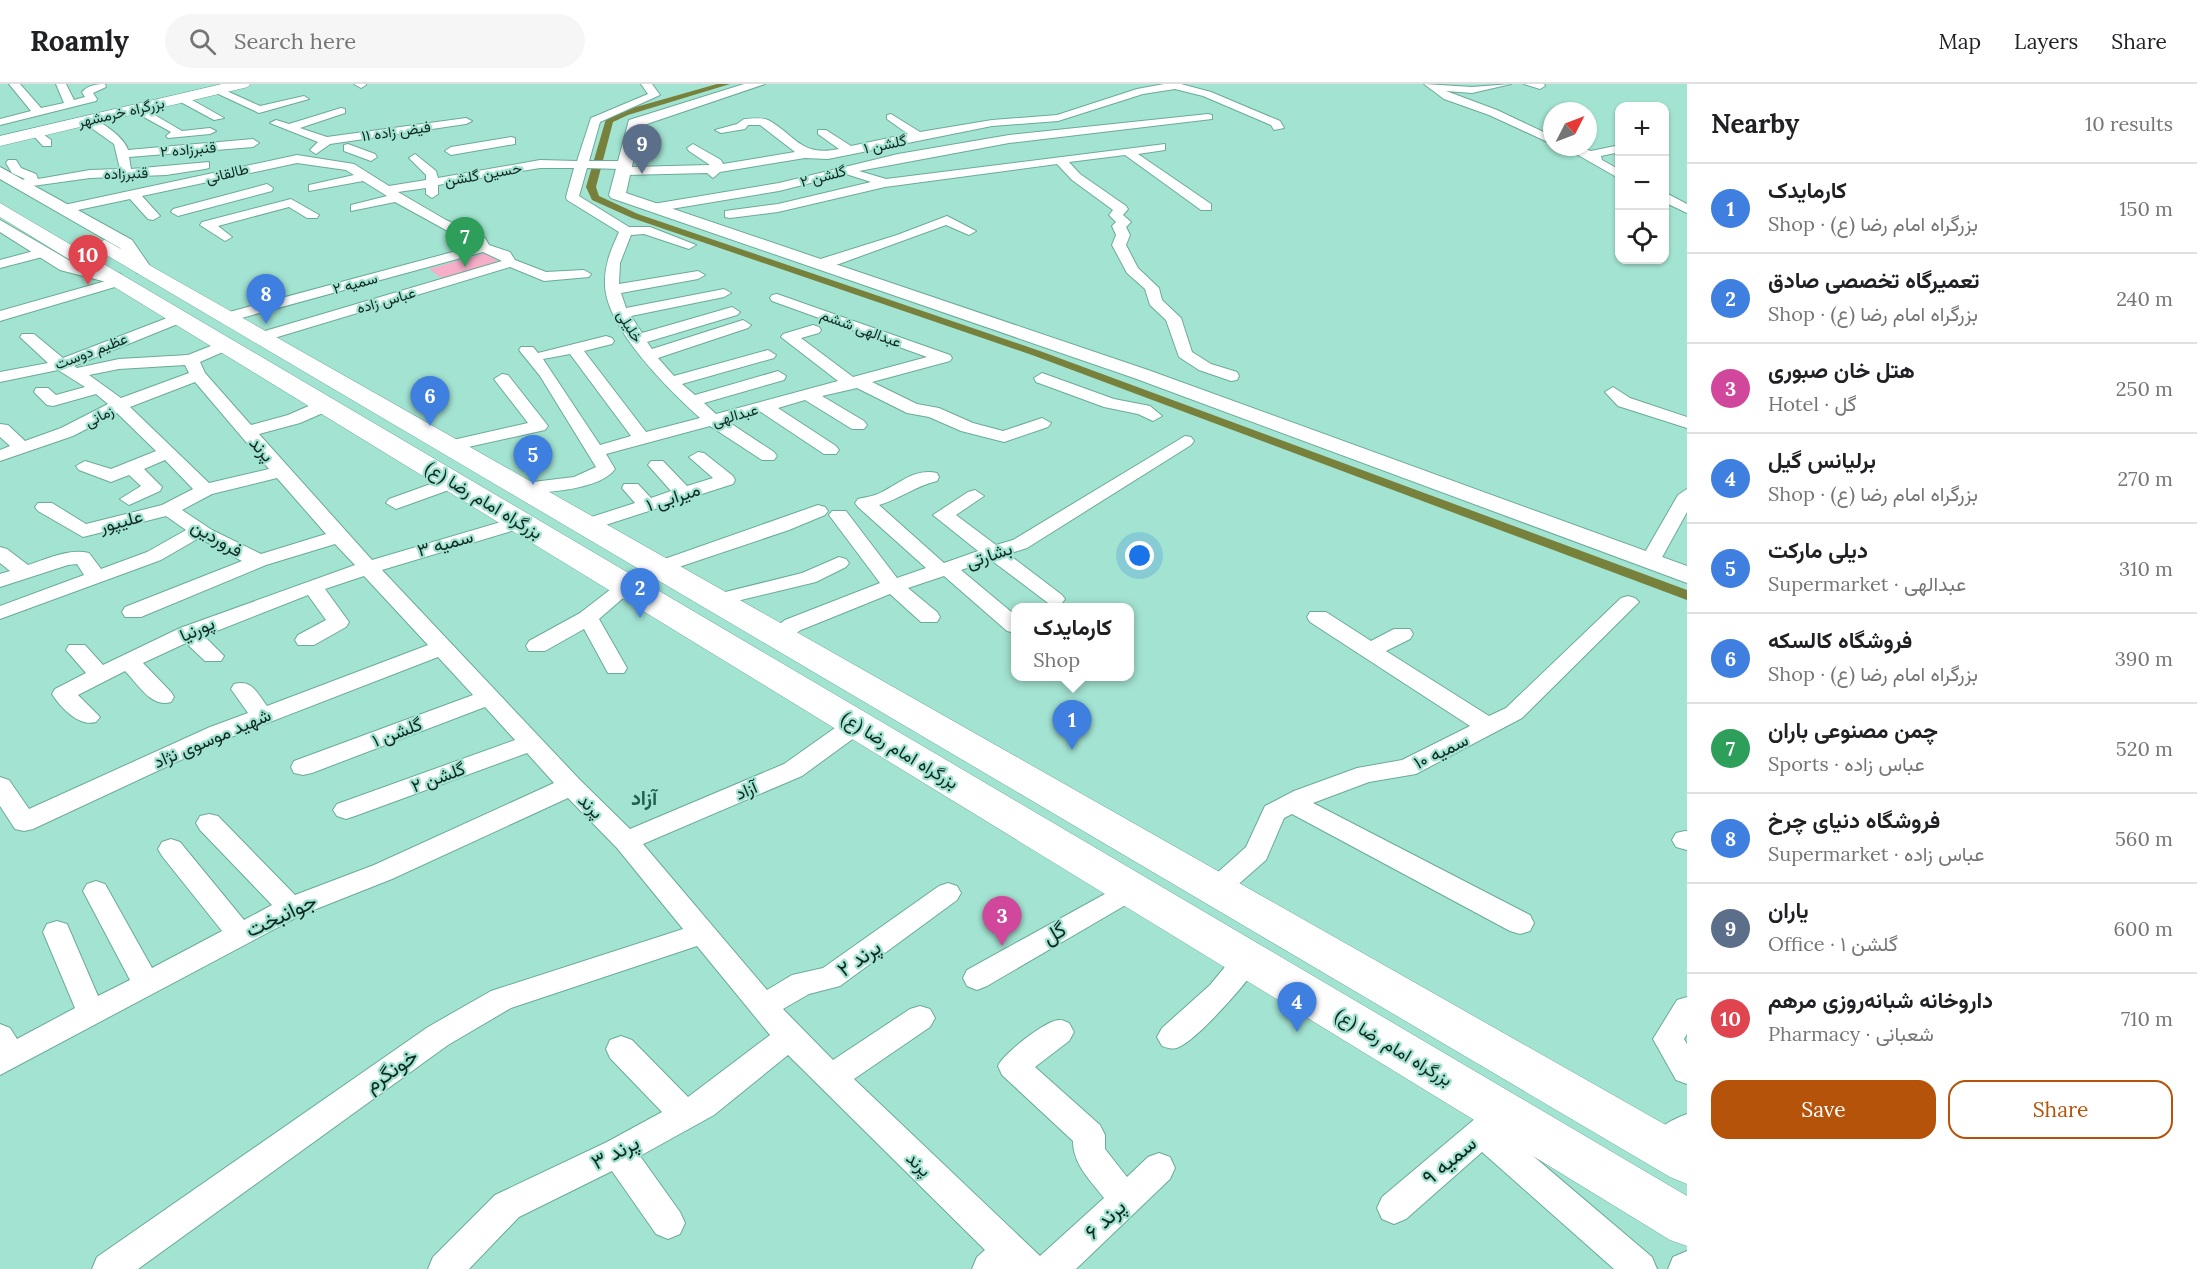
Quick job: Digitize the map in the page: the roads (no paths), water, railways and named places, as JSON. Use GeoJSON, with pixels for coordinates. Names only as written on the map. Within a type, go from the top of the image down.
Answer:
{"type":"FeatureCollection","features":[{"type":"Feature","properties":{"kind":"highway","name":"بزرگراه خرمشهر"},"geometry":{"type":"LineString","coordinates":[[0,143],[36,137],[198,84]]}},
{"type":"Feature","properties":{"kind":"highway","name":"بزرگراه خرمشهر"},"geometry":{"type":"LineString","coordinates":[[0,131],[68,109],[181,98],[225,86]]}},
{"type":"Feature","properties":{"kind":"highway"},"geometry":{"type":"LineString","coordinates":[[137,104],[225,86]]}},
{"type":"Feature","properties":{"kind":"highway","name":"بزرگراه امام رضا (ع)"},"geometry":{"type":"LineString","coordinates":[[0,186],[100,264],[180,318],[227,331],[261,337],[535,498],[660,567],[1216,889],[1678,1146]]}},
{"type":"Feature","properties":{"kind":"highway","name":"بزرگراه امام رضا (ع)"},"geometry":{"type":"LineString","coordinates":[[0,209],[227,331],[326,405],[453,482],[535,498],[627,586],[1248,959],[1493,1123],[1687,1223]]}},
{"type":"Feature","properties":{"kind":"main road"},"geometry":{"type":"LineString","coordinates":[[758,84],[634,123],[618,195],[1141,374],[1687,575]]}},
{"type":"Feature","properties":{"kind":"main road","name":"بزرگراه امام رضا (ع)"},"geometry":{"type":"LineString","coordinates":[[0,225],[100,264],[126,244],[64,208],[6,168]]}},
{"type":"Feature","properties":{"kind":"street"},"geometry":{"type":"LineString","coordinates":[[14,84],[39,113]]}},
{"type":"Feature","properties":{"kind":"street"},"geometry":{"type":"LineString","coordinates":[[61,84],[68,109]]}},
{"type":"Feature","properties":{"kind":"street"},"geometry":{"type":"LineString","coordinates":[[0,122],[68,109],[92,99],[87,92],[101,87],[100,84]]}},
{"type":"Feature","properties":{"kind":"street"},"geometry":{"type":"LineString","coordinates":[[646,84],[655,95],[595,120],[572,197],[595,213],[622,226],[626,231],[645,230],[689,245]]}},
{"type":"Feature","properties":{"kind":"street"},"geometry":{"type":"LineString","coordinates":[[1430,85],[1472,90],[1506,84]]}},
{"type":"Feature","properties":{"kind":"street"},"geometry":{"type":"LineString","coordinates":[[1171,85],[1207,94],[1276,123],[1278,128]]}},
{"type":"Feature","properties":{"kind":"street","name":"گلشن ۱"},"geometry":{"type":"LineString","coordinates":[[625,168],[715,169],[805,154],[828,155],[992,123],[1058,118],[1097,105],[1143,96],[1171,85]]}},
{"type":"Feature","properties":{"kind":"street"},"geometry":{"type":"LineString","coordinates":[[1430,85],[1462,103],[1485,109],[1543,137]]}},
{"type":"Feature","properties":{"kind":"street"},"geometry":{"type":"LineString","coordinates":[[225,86],[259,110],[301,92]]}},
{"type":"Feature","properties":{"kind":"street"},"geometry":{"type":"LineString","coordinates":[[181,98],[218,118]]}},
{"type":"Feature","properties":{"kind":"street"},"geometry":{"type":"LineString","coordinates":[[137,104],[179,135]]}},
{"type":"Feature","properties":{"kind":"street"},"geometry":{"type":"LineString","coordinates":[[1097,105],[1129,125]]}},
{"type":"Feature","properties":{"kind":"street"},"geometry":{"type":"LineString","coordinates":[[1118,117],[1155,111]]}},
{"type":"Feature","properties":{"kind":"street"},"geometry":{"type":"LineString","coordinates":[[272,124],[344,115],[309,134]]}},
{"type":"Feature","properties":{"kind":"street"},"geometry":{"type":"LineString","coordinates":[[891,117],[902,127],[920,136]]}},
{"type":"Feature","properties":{"kind":"street","name":"گلشن ۲"},"geometry":{"type":"LineString","coordinates":[[653,208],[782,186],[846,170],[1009,139],[1208,117]]}},
{"type":"Feature","properties":{"kind":"street"},"geometry":{"type":"LineString","coordinates":[[87,120],[121,148],[127,177],[153,216]]}},
{"type":"Feature","properties":{"kind":"street","name":"فیض زاده ۱۱"},"geometry":{"type":"LineString","coordinates":[[326,141],[466,121]]}},
{"type":"Feature","properties":{"kind":"street"},"geometry":{"type":"LineString","coordinates":[[732,141],[728,138],[747,134],[727,129],[741,127],[744,122],[763,122],[805,154]]}},
{"type":"Feature","properties":{"kind":"street"},"geometry":{"type":"LineString","coordinates":[[291,123],[326,141]]}},
{"type":"Feature","properties":{"kind":"street"},"geometry":{"type":"LineString","coordinates":[[307,159],[326,141],[361,125]]}},
{"type":"Feature","properties":{"kind":"street"},"geometry":{"type":"LineString","coordinates":[[121,148],[149,138],[210,131]]}},
{"type":"Feature","properties":{"kind":"street"},"geometry":{"type":"LineString","coordinates":[[822,132],[850,151]]}},
{"type":"Feature","properties":{"kind":"street"},"geometry":{"type":"LineString","coordinates":[[450,151],[479,136]]}},
{"type":"Feature","properties":{"kind":"street"},"geometry":{"type":"LineString","coordinates":[[228,140],[231,161],[244,169]]}},
{"type":"Feature","properties":{"kind":"street","name":"قنبرزاده ۲"},"geometry":{"type":"LineString","coordinates":[[121,148],[228,140],[253,143]]}},
{"type":"Feature","properties":{"kind":"street"},"geometry":{"type":"LineString","coordinates":[[307,159],[348,148],[393,143]]}},
{"type":"Feature","properties":{"kind":"street"},"geometry":{"type":"LineString","coordinates":[[295,145],[307,159]]}},
{"type":"Feature","properties":{"kind":"street"},"geometry":{"type":"LineString","coordinates":[[730,214],[778,208],[885,183],[1161,147]]}},
{"type":"Feature","properties":{"kind":"street"},"geometry":{"type":"LineString","coordinates":[[348,148],[371,157]]}},
{"type":"Feature","properties":{"kind":"street"},"geometry":{"type":"LineString","coordinates":[[693,148],[703,157],[717,164],[712,179],[721,197]]}},
{"type":"Feature","properties":{"kind":"street"},"geometry":{"type":"LineString","coordinates":[[1597,153],[1615,149]]}},
{"type":"Feature","properties":{"kind":"street"},"geometry":{"type":"LineString","coordinates":[[450,151],[518,160]]}},
{"type":"Feature","properties":{"kind":"street"},"geometry":{"type":"LineString","coordinates":[[450,151],[475,179]]}},
{"type":"Feature","properties":{"kind":"street"},"geometry":{"type":"LineString","coordinates":[[1128,153],[1206,207]]}},
{"type":"Feature","properties":{"kind":"street"},"geometry":{"type":"LineString","coordinates":[[1594,156],[1596,158],[1595,161],[1615,172]]}},
{"type":"Feature","properties":{"kind":"street"},"geometry":{"type":"LineString","coordinates":[[415,158],[432,174],[432,189]]}},
{"type":"Feature","properties":{"kind":"street","name":"طالقانی"},"geometry":{"type":"LineString","coordinates":[[64,208],[172,187],[244,169],[307,159],[350,167],[396,198],[420,209],[441,223],[475,238],[483,248],[505,255],[510,263],[523,266],[544,277],[584,274]]}},
{"type":"Feature","properties":{"kind":"street","name":"حسین گلشن"},"geometry":{"type":"LineString","coordinates":[[362,191],[432,189],[475,179],[518,160],[625,168]]}},
{"type":"Feature","properties":{"kind":"street"},"geometry":{"type":"LineString","coordinates":[[1060,160],[1076,177],[1121,209],[1116,215],[1124,222],[1119,226],[1123,235],[1119,245],[1132,270],[1152,288],[1155,302],[1173,318],[1185,354],[1205,367],[1231,376]]}},
{"type":"Feature","properties":{"kind":"street","name":"قنبرزاده"},"geometry":{"type":"LineString","coordinates":[[27,183],[127,177],[231,161]]}},
{"type":"Feature","properties":{"kind":"street"},"geometry":{"type":"LineString","coordinates":[[332,164],[311,184],[362,177]]}},
{"type":"Feature","properties":{"kind":"street"},"geometry":{"type":"LineString","coordinates":[[761,168],[799,198]]}},
{"type":"Feature","properties":{"kind":"street"},"geometry":{"type":"LineString","coordinates":[[846,170],[859,177],[872,177],[885,183]]}},
{"type":"Feature","properties":{"kind":"street"},"geometry":{"type":"LineString","coordinates":[[172,187],[227,219]]}},
{"type":"Feature","properties":{"kind":"street"},"geometry":{"type":"LineString","coordinates":[[178,212],[267,188]]}},
{"type":"Feature","properties":{"kind":"street"},"geometry":{"type":"LineString","coordinates":[[356,208],[396,198]]}},
{"type":"Feature","properties":{"kind":"street"},"geometry":{"type":"LineString","coordinates":[[1669,200],[1686,217]]}},
{"type":"Feature","properties":{"kind":"street"},"geometry":{"type":"LineString","coordinates":[[225,237],[207,225],[291,203],[312,215]]}},
{"type":"Feature","properties":{"kind":"street"},"geometry":{"type":"LineString","coordinates":[[372,218],[412,207]]}},
{"type":"Feature","properties":{"kind":"street"},"geometry":{"type":"LineString","coordinates":[[704,225],[744,208]]}},
{"type":"Feature","properties":{"kind":"street"},"geometry":{"type":"LineString","coordinates":[[260,211],[274,220]]}},
{"type":"Feature","properties":{"kind":"street"},"geometry":{"type":"LineString","coordinates":[[819,264],[834,261],[947,220],[969,231]]}},
{"type":"Feature","properties":{"kind":"street","name":"خلیلی"},"geometry":{"type":"LineString","coordinates":[[626,231],[613,263],[613,290],[622,313],[648,357],[670,382],[714,421],[768,456]]}},
{"type":"Feature","properties":{"kind":"street","name":"سمیه ۲"},"geometry":{"type":"LineString","coordinates":[[227,331],[483,248]]}},
{"type":"Feature","properties":{"kind":"street","name":"عباس زاده"},"geometry":{"type":"LineString","coordinates":[[261,337],[510,263]]}},
{"type":"Feature","properties":{"kind":"street"},"geometry":{"type":"LineString","coordinates":[[0,264],[100,264]]}},
{"type":"Feature","properties":{"kind":"street"},"geometry":{"type":"LineString","coordinates":[[3,319],[100,264]]}},
{"type":"Feature","properties":{"kind":"street"},"geometry":{"type":"LineString","coordinates":[[613,290],[698,275]]}},
{"type":"Feature","properties":{"kind":"street"},"geometry":{"type":"LineString","coordinates":[[622,313],[724,293]]}},
{"type":"Feature","properties":{"kind":"street","name":"عبدالهی ششم"},"geometry":{"type":"LineString","coordinates":[[777,298],[944,358]]}},
{"type":"Feature","properties":{"kind":"street"},"geometry":{"type":"LineString","coordinates":[[639,339],[732,312]]}},
{"type":"Feature","properties":{"kind":"street","name":"عظیم دوست"},"geometry":{"type":"LineString","coordinates":[[0,377],[68,369],[180,318]]}},
{"type":"Feature","properties":{"kind":"street"},"geometry":{"type":"LineString","coordinates":[[648,357],[743,325]]}},
{"type":"Feature","properties":{"kind":"street"},"geometry":{"type":"LineString","coordinates":[[813,330],[789,337],[855,383],[898,400],[913,409],[933,412],[967,427],[1004,437],[1042,423]]}},
{"type":"Feature","properties":{"kind":"street"},"geometry":{"type":"LineString","coordinates":[[68,369],[119,364],[194,367],[227,331]]}},
{"type":"Feature","properties":{"kind":"street","name":"فروردین"},"geometry":{"type":"LineString","coordinates":[[28,337],[119,405],[205,490]]}},
{"type":"Feature","properties":{"kind":"street"},"geometry":{"type":"LineString","coordinates":[[545,355],[606,342]]}},
{"type":"Feature","properties":{"kind":"street"},"geometry":{"type":"LineString","coordinates":[[574,349],[642,439]]}},
{"type":"Feature","properties":{"kind":"street"},"geometry":{"type":"LineString","coordinates":[[527,350],[547,374],[606,469],[598,475],[535,498]]}},
{"type":"Feature","properties":{"kind":"street"},"geometry":{"type":"LineString","coordinates":[[670,382],[768,355]]}},
{"type":"Feature","properties":{"kind":"street","name":"عبدالهی"},"geometry":{"type":"LineString","coordinates":[[596,452],[944,358]]}},
{"type":"Feature","properties":{"kind":"street","name":"زمانی"},"geometry":{"type":"LineString","coordinates":[[0,456],[67,432],[194,367]]}},
{"type":"Feature","properties":{"kind":"street","name":"پرند"},"geometry":{"type":"LineString","coordinates":[[194,367],[247,432],[340,536],[571,786],[626,841],[789,1036],[1009,1263]]}},
{"type":"Feature","properties":{"kind":"street"},"geometry":{"type":"LineString","coordinates":[[692,401],[778,376]]}},
{"type":"Feature","properties":{"kind":"street"},"geometry":{"type":"LineString","coordinates":[[1042,378],[1110,403],[1144,410],[1153,416]]}},
{"type":"Feature","properties":{"kind":"street"},"geometry":{"type":"LineString","coordinates":[[450,446],[539,426],[502,379]]}},
{"type":"Feature","properties":{"kind":"street"},"geometry":{"type":"LineString","coordinates":[[42,392],[53,401],[99,388]]}},
{"type":"Feature","properties":{"kind":"street"},"geometry":{"type":"LineString","coordinates":[[1613,392],[1624,402],[1687,423]]}},
{"type":"Feature","properties":{"kind":"street"},"geometry":{"type":"LineString","coordinates":[[808,395],[858,425]]}},
{"type":"Feature","properties":{"kind":"street"},"geometry":{"type":"LineString","coordinates":[[247,432],[294,419],[326,405]]}},
{"type":"Feature","properties":{"kind":"street"},"geometry":{"type":"LineString","coordinates":[[765,407],[830,450]]}},
{"type":"Feature","properties":{"kind":"street"},"geometry":{"type":"LineString","coordinates":[[2,429],[22,448]]}},
{"type":"Feature","properties":{"kind":"street","name":"بشارتی"},"geometry":{"type":"LineString","coordinates":[[777,635],[793,625],[856,597],[995,554],[1020,544],[1185,441]]}},
{"type":"Feature","properties":{"kind":"street"},"geometry":{"type":"LineString","coordinates":[[85,466],[111,476],[167,453]]}},
{"type":"Feature","properties":{"kind":"street","name":"میرابی ۱"},"geometry":{"type":"LineString","coordinates":[[586,525],[726,480],[698,457]]}},
{"type":"Feature","properties":{"kind":"street"},"geometry":{"type":"LineString","coordinates":[[657,465],[683,493]]}},
{"type":"Feature","properties":{"kind":"street"},"geometry":{"type":"LineString","coordinates":[[129,499],[153,488],[132,468]]}},
{"type":"Feature","properties":{"kind":"street","name":"فروردین"},"geometry":{"type":"LineString","coordinates":[[282,471],[205,490],[169,509],[199,530],[259,561],[340,536]]}},
{"type":"Feature","properties":{"kind":"street"},"geometry":{"type":"LineString","coordinates":[[930,477],[916,479],[887,497],[865,503],[1011,623]]}},
{"type":"Feature","properties":{"kind":"street"},"geometry":{"type":"LineString","coordinates":[[396,503],[453,482]]}},
{"type":"Feature","properties":{"kind":"street"},"geometry":{"type":"LineString","coordinates":[[631,488],[647,505]]}},
{"type":"Feature","properties":{"kind":"street"},"geometry":{"type":"LineString","coordinates":[[1650,561],[1687,495]]}},
{"type":"Feature","properties":{"kind":"street"},"geometry":{"type":"LineString","coordinates":[[975,496],[943,515],[1055,599]]}},
{"type":"Feature","properties":{"kind":"street","name":"سمیه ۳"},"geometry":{"type":"LineString","coordinates":[[370,566],[535,498]]}},
{"type":"Feature","properties":{"kind":"street","name":"علیپور"},"geometry":{"type":"LineString","coordinates":[[45,507],[83,531],[169,509]]}},
{"type":"Feature","properties":{"kind":"street"},"geometry":{"type":"LineString","coordinates":[[660,567],[782,526],[818,511]]}},
{"type":"Feature","properties":{"kind":"street"},"geometry":{"type":"LineString","coordinates":[[839,515],[893,586],[929,617]]}},
{"type":"Feature","properties":{"kind":"street"},"geometry":{"type":"LineString","coordinates":[[0,613],[154,556],[199,530]]}},
{"type":"Feature","properties":{"kind":"street"},"geometry":{"type":"LineString","coordinates":[[0,553],[25,573]]}},
{"type":"Feature","properties":{"kind":"street"},"geometry":{"type":"LineString","coordinates":[[0,581],[82,556],[96,577]]}},
{"type":"Feature","properties":{"kind":"street"},"geometry":{"type":"LineString","coordinates":[[133,612],[259,561]]}},
{"type":"Feature","properties":{"kind":"street"},"geometry":{"type":"LineString","coordinates":[[716,600],[810,578],[839,563]]}},
{"type":"Feature","properties":{"kind":"street","name":"پورنیا"},"geometry":{"type":"LineString","coordinates":[[88,717],[63,694],[127,660],[220,619],[370,566]]}},
{"type":"Feature","properties":{"kind":"street"},"geometry":{"type":"LineString","coordinates":[[537,646],[588,618],[627,586]]}},
{"type":"Feature","properties":{"kind":"street"},"geometry":{"type":"LineString","coordinates":[[306,639],[338,622],[313,587]]}},
{"type":"Feature","properties":{"kind":"street","name":"سمیه ۱۰"},"geometry":{"type":"LineString","coordinates":[[1216,889],[1257,853],[1274,813],[1366,774],[1407,768],[1514,713],[1629,602]]}},
{"type":"Feature","properties":{"kind":"street"},"geometry":{"type":"LineString","coordinates":[[1318,617],[1489,727]]}},
{"type":"Feature","properties":{"kind":"street"},"geometry":{"type":"LineString","coordinates":[[588,618],[616,668]]}},
{"type":"Feature","properties":{"kind":"street"},"geometry":{"type":"LineString","coordinates":[[188,633],[213,656]]}},
{"type":"Feature","properties":{"kind":"street"},"geometry":{"type":"LineString","coordinates":[[1370,650],[1402,634]]}},
{"type":"Feature","properties":{"kind":"street","name":"شهید موسوی نژاد"},"geometry":{"type":"LineString","coordinates":[[0,786],[24,822],[218,733],[443,647]]}},
{"type":"Feature","properties":{"kind":"street"},"geometry":{"type":"LineString","coordinates":[[77,650],[100,675]]}},
{"type":"Feature","properties":{"kind":"street"},"geometry":{"type":"LineString","coordinates":[[127,660],[163,697]]}},
{"type":"Feature","properties":{"kind":"street"},"geometry":{"type":"LineString","coordinates":[[242,689],[263,716]]}},
{"type":"Feature","properties":{"kind":"street","name":"گلشن ۱"},"geometry":{"type":"LineString","coordinates":[[303,767],[490,697]]}},
{"type":"Feature","properties":{"kind":"street","name":"آزاد"},"geometry":{"type":"LineString","coordinates":[[626,841],[793,770],[857,724]]}},
{"type":"Feature","properties":{"kind":"street","name":"گلشن ۲"},"geometry":{"type":"LineString","coordinates":[[346,810],[531,743]]}},
{"type":"Feature","properties":{"kind":"street","name":"جوانبخت"},"geometry":{"type":"LineString","coordinates":[[4,1052],[91,1013],[291,908],[383,872],[571,786]]}},
{"type":"Feature","properties":{"kind":"street"},"geometry":{"type":"LineString","coordinates":[[1293,803],[1520,923]]}},
{"type":"Feature","properties":{"kind":"street"},"geometry":{"type":"LineString","coordinates":[[209,823],[291,908]]}},
{"type":"Feature","properties":{"kind":"street"},"geometry":{"type":"LineString","coordinates":[[171,849],[240,934]]}},
{"type":"Feature","properties":{"kind":"street","name":"گل"},"geometry":{"type":"LineString","coordinates":[[977,978],[1132,889]]}},
{"type":"Feature","properties":{"kind":"street"},"geometry":{"type":"LineString","coordinates":[[96,891],[146,983]]}},
{"type":"Feature","properties":{"kind":"street","name":"پرند ۲"},"geometry":{"type":"LineString","coordinates":[[763,1007],[802,983],[830,978],[948,893]]}},
{"type":"Feature","properties":{"kind":"street"},"geometry":{"type":"LineString","coordinates":[[57,932],[91,1013]]}},
{"type":"Feature","properties":{"kind":"street","name":"خونگرم"},"geometry":{"type":"LineString","coordinates":[[109,1269],[438,1036],[490,1004],[704,933]]}},
{"type":"Feature","properties":{"kind":"street"},"geometry":{"type":"LineString","coordinates":[[1172,1037],[1220,993],[1248,959]]}},
{"type":"Feature","properties":{"kind":"street"},"geometry":{"type":"LineString","coordinates":[[1687,1009],[1668,1039],[1687,1071]]}},
{"type":"Feature","properties":{"kind":"street"},"geometry":{"type":"LineString","coordinates":[[831,1078],[920,1018]]}},
{"type":"Feature","properties":{"kind":"street"},"geometry":{"type":"LineString","coordinates":[[1059,1032],[1013,1066],[1089,1135],[1089,1154],[1125,1200]]}},
{"type":"Feature","properties":{"kind":"street","name":"پرند ۳"},"geometry":{"type":"LineString","coordinates":[[445,1269],[507,1206],[618,1152],[703,1105],[789,1036]]}},
{"type":"Feature","properties":{"kind":"street"},"geometry":{"type":"LineString","coordinates":[[621,1049],[685,1115]]}},
{"type":"Feature","properties":{"kind":"street"},"geometry":{"type":"LineString","coordinates":[[1493,1123],[1640,1269]]}},
{"type":"Feature","properties":{"kind":"street","name":"سمیه ۹"},"geometry":{"type":"LineString","coordinates":[[1394,1208],[1493,1123]]}},
{"type":"Feature","properties":{"kind":"street"},"geometry":{"type":"LineString","coordinates":[[618,1152],[668,1223]]}},
{"type":"Feature","properties":{"kind":"street","name":"پرند ۶"},"geometry":{"type":"LineString","coordinates":[[1051,1269],[1159,1168]]}},
{"type":"Feature","properties":{"kind":"waterway"},"geometry":{"type":"LineString","coordinates":[[726,84],[625,113],[609,121],[591,187],[595,198],[635,216],[1036,353],[1687,595]]}},
{"type":"Feature","properties":{"kind":"place","name":"یاران"},"geometry":{"type":"Point","coordinates":[642,174]}},
{"type":"Feature","properties":{"kind":"place","name":"چمن مصنوعی باران"},"geometry":{"type":"Point","coordinates":[465,267]}},
{"type":"Feature","properties":{"kind":"place","name":"داروخانه شبانه‌روزی مرهم"},"geometry":{"type":"Point","coordinates":[88,285]}},
{"type":"Feature","properties":{"kind":"place","name":"فروشگاه دنیای چرخ"},"geometry":{"type":"Point","coordinates":[266,324]}},
{"type":"Feature","properties":{"kind":"place","name":"فروشگاه کالسکه"},"geometry":{"type":"Point","coordinates":[430,426]}},
{"type":"Feature","properties":{"kind":"place","name":"دیلی مارکت"},"geometry":{"type":"Point","coordinates":[533,485]}},
{"type":"Feature","properties":{"kind":"place","name":"تعمیرگاه تخصصی صادق"},"geometry":{"type":"Point","coordinates":[640,618]}},
{"type":"Feature","properties":{"kind":"place","name":"کارمایدک"},"geometry":{"type":"Point","coordinates":[1072,750]}},
{"type":"Feature","properties":{"kind":"place","name":"هتل خان صبوری"},"geometry":{"type":"Point","coordinates":[1002,946]}},
{"type":"Feature","properties":{"kind":"place","name":"برلیانس گیل"},"geometry":{"type":"Point","coordinates":[1297,1032]}},
{"type":"Feature","properties":{"kind":"district","name":"آزاد"},"geometry":{"type":"Point","coordinates":[644,797]}}]}
